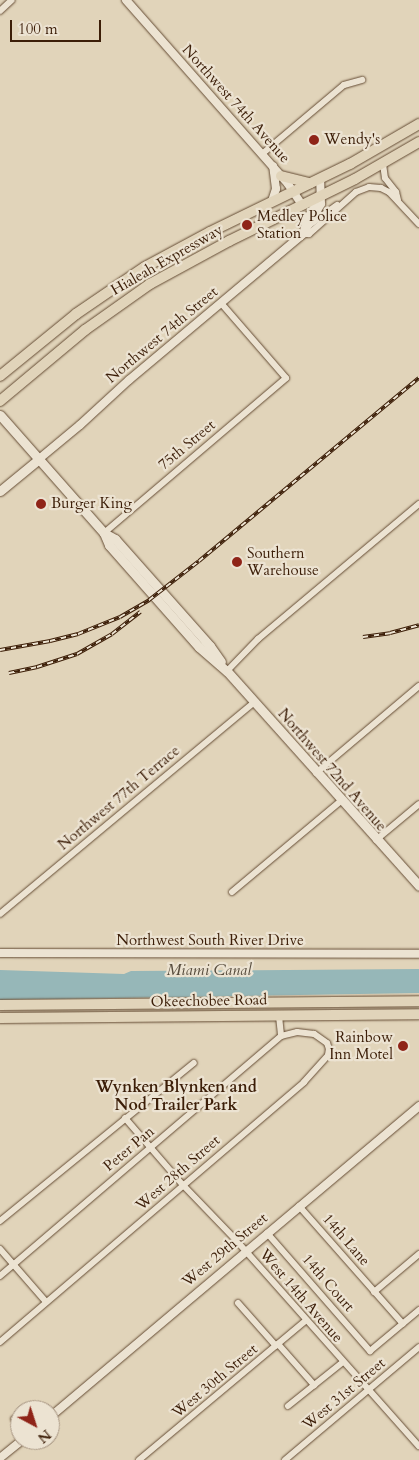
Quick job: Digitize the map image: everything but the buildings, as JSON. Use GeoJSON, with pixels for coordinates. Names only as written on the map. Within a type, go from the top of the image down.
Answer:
{"type":"FeatureCollection","features":[{"type":"Feature","properties":{"kind":"main road","name":"Hialeah Expressway"},"geometry":{"type":"LineString","coordinates":[[0,376],[67,321],[128,279],[190,242],[315,182],[375,151],[419,124]]}},
{"type":"Feature","properties":{"kind":"main road","name":"Hialeah Expressway"},"geometry":{"type":"LineString","coordinates":[[0,401],[85,330],[150,284],[188,262],[383,164],[419,142]]}},
{"type":"Feature","properties":{"kind":"main road"},"geometry":{"type":"LineString","coordinates":[[281,176],[315,182]]}},
{"type":"Feature","properties":{"kind":"main road","name":"Northwest 72nd Avenue"},"geometry":{"type":"LineString","coordinates":[[0,415],[104,533],[115,539],[151,578],[210,646],[226,671],[419,886]]}},
{"type":"Feature","properties":{"kind":"main road","name":"Northwest 74th Street"},"geometry":{"type":"LineString","coordinates":[[0,491],[39,459]]}},
{"type":"Feature","properties":{"kind":"main road","name":"Okeechobee Road"},"geometry":{"type":"LineString","coordinates":[[0,1005],[419,1001]]}},
{"type":"Feature","properties":{"kind":"main road","name":"Okeechobee Road"},"geometry":{"type":"LineString","coordinates":[[0,1018],[419,1014]]}},
{"type":"Feature","properties":{"kind":"street","name":"Northwest 74th Avenue"},"geometry":{"type":"LineString","coordinates":[[126,0],[273,166],[294,191],[302,205]]}},
{"type":"Feature","properties":{"kind":"street"},"geometry":{"type":"LineString","coordinates":[[0,11],[8,2]]}},
{"type":"Feature","properties":{"kind":"street"},"geometry":{"type":"LineString","coordinates":[[262,154],[344,85],[362,80]]}},
{"type":"Feature","properties":{"kind":"street"},"geometry":{"type":"LineString","coordinates":[[383,164],[385,178],[396,192],[398,201],[419,224]]}},
{"type":"Feature","properties":{"kind":"street"},"geometry":{"type":"LineString","coordinates":[[272,201],[276,188],[273,166]]}},
{"type":"Feature","properties":{"kind":"street"},"geometry":{"type":"LineString","coordinates":[[304,232],[312,224],[321,204],[315,182]]}},
{"type":"Feature","properties":{"kind":"street","name":"Northwest 74th Street"},"geometry":{"type":"LineString","coordinates":[[312,224],[362,189],[374,187],[388,191],[398,201]]}},
{"type":"Feature","properties":{"kind":"street"},"geometry":{"type":"LineString","coordinates":[[304,232],[320,197]]}},
{"type":"Feature","properties":{"kind":"street","name":"Northwest 74th Street"},"geometry":{"type":"LineString","coordinates":[[39,459],[304,232],[309,234],[342,203]]}},
{"type":"Feature","properties":{"kind":"street","name":"75th Street"},"geometry":{"type":"LineString","coordinates":[[104,533],[286,378],[221,303]]}},
{"type":"Feature","properties":{"kind":"street"},"geometry":{"type":"LineString","coordinates":[[226,671],[258,639],[419,504]]}},
{"type":"Feature","properties":{"kind":"street"},"geometry":{"type":"LineString","coordinates":[[316,773],[419,686]]}},
{"type":"Feature","properties":{"kind":"street","name":"Northwest 77th Terrace"},"geometry":{"type":"LineString","coordinates":[[0,914],[254,702]]}},
{"type":"Feature","properties":{"kind":"street"},"geometry":{"type":"LineString","coordinates":[[232,892],[341,801]]}},
{"type":"Feature","properties":{"kind":"street"},"geometry":{"type":"LineString","coordinates":[[376,840],[419,804]]}},
{"type":"Feature","properties":{"kind":"street","name":"Northwest South River Drive"},"geometry":{"type":"LineString","coordinates":[[0,953],[419,954]]}},
{"type":"Feature","properties":{"kind":"street"},"geometry":{"type":"LineString","coordinates":[[279,1016],[280,1036]]}},
{"type":"Feature","properties":{"kind":"street","name":"West 28th Street"},"geometry":{"type":"LineString","coordinates":[[0,1342],[182,1184],[304,1082],[324,1060],[330,1049],[320,1038],[304,1031],[280,1036]]}},
{"type":"Feature","properties":{"kind":"street","name":"Peter Pan"},"geometry":{"type":"LineString","coordinates":[[0,1276],[280,1036]]}},
{"type":"Feature","properties":{"kind":"street"},"geometry":{"type":"LineString","coordinates":[[0,1221],[194,1063]]}},
{"type":"Feature","properties":{"kind":"street","name":"West 29th Street"},"geometry":{"type":"LineString","coordinates":[[60,1408],[419,1106]]}},
{"type":"Feature","properties":{"kind":"street","name":"West 14th Avenue"},"geometry":{"type":"LineString","coordinates":[[125,1118],[182,1184],[245,1251],[305,1321],[419,1446]]}},
{"type":"Feature","properties":{"kind":"street","name":"14th Lane"},"geometry":{"type":"LineString","coordinates":[[299,1206],[402,1324]]}},
{"type":"Feature","properties":{"kind":"street","name":"14th Court"},"geometry":{"type":"LineString","coordinates":[[267,1233],[370,1351],[402,1324]]}},
{"type":"Feature","properties":{"kind":"street"},"geometry":{"type":"LineString","coordinates":[[0,1249],[46,1302]]}},
{"type":"Feature","properties":{"kind":"street"},"geometry":{"type":"LineString","coordinates":[[374,1292],[419,1254]]}},
{"type":"Feature","properties":{"kind":"street"},"geometry":{"type":"LineString","coordinates":[[238,1303],[314,1385]]}},
{"type":"Feature","properties":{"kind":"street"},"geometry":{"type":"LineString","coordinates":[[402,1324],[419,1310]]}},
{"type":"Feature","properties":{"kind":"street","name":"West 30th Street"},"geometry":{"type":"LineString","coordinates":[[139,1460],[305,1321]]}},
{"type":"Feature","properties":{"kind":"street","name":"West 31st Street"},"geometry":{"type":"LineString","coordinates":[[285,1460],[419,1347]]}},
{"type":"Feature","properties":{"kind":"street"},"geometry":{"type":"LineString","coordinates":[[288,1406],[343,1362]]}},
{"type":"Feature","properties":{"kind":"street"},"geometry":{"type":"LineString","coordinates":[[0,1458],[10,1450]]}},
{"type":"Feature","properties":{"kind":"water"},"geometry":{"type":"Polygon","coordinates":[[[419,969],[419,993],[0,1000],[0,970],[124,974],[131,971],[419,969]]]}},
{"type":"Feature","properties":{"kind":"railway"},"geometry":{"type":"LineString","coordinates":[[0,650],[78,634],[120,617],[149,600],[199,561],[419,378]]}},
{"type":"Feature","properties":{"kind":"railway"},"geometry":{"type":"LineString","coordinates":[[9,673],[37,667],[77,654],[112,634],[140,612]]}},
{"type":"Feature","properties":{"kind":"railway"},"geometry":{"type":"LineString","coordinates":[[363,637],[390,633],[419,625]]}},
{"type":"Feature","properties":{"kind":"place","name":"Wendy's"},"geometry":{"type":"Point","coordinates":[314,140]}},
{"type":"Feature","properties":{"kind":"place","name":"Medley Police Station"},"geometry":{"type":"Point","coordinates":[247,225]}},
{"type":"Feature","properties":{"kind":"place","name":"Burger King"},"geometry":{"type":"Point","coordinates":[41,504]}},
{"type":"Feature","properties":{"kind":"place","name":"Southern Warehouse"},"geometry":{"type":"Point","coordinates":[237,562]}},
{"type":"Feature","properties":{"kind":"place","name":"Rainbow Inn Motel"},"geometry":{"type":"Point","coordinates":[403,1046]}},
{"type":"Feature","properties":{"kind":"district","name":"Wynken Blynken and Nod Trailer Park"},"geometry":{"type":"Point","coordinates":[176,1096]}},
{"type":"Feature","properties":{"kind":"water label","name":"Miami Canal"},"geometry":{"type":"Point","coordinates":[209,970]}}]}
